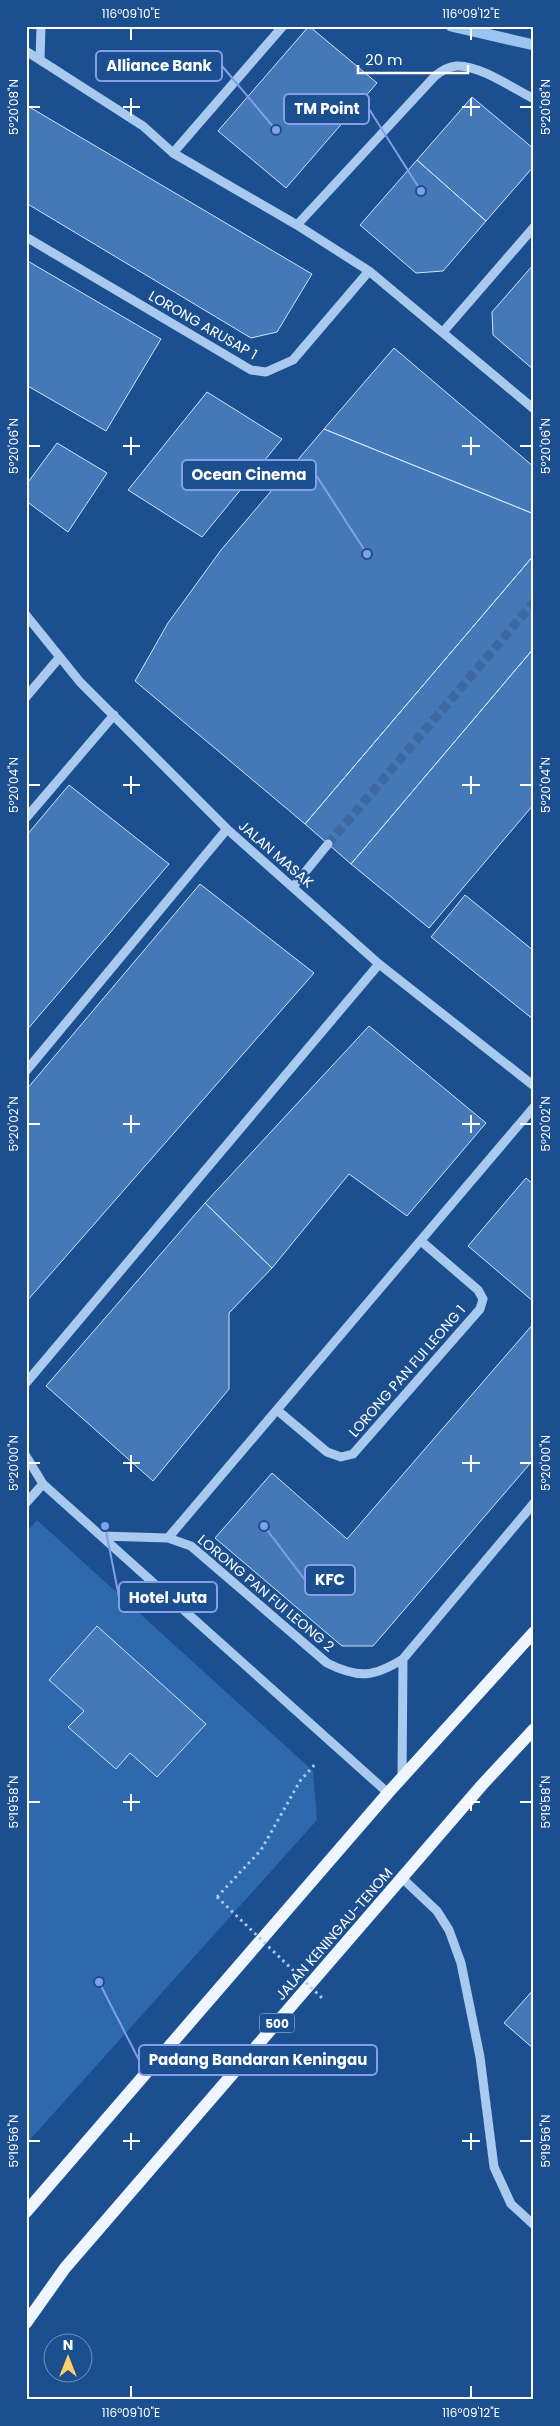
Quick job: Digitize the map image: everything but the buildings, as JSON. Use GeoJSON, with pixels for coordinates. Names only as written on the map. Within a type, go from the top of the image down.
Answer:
{"type":"FeatureCollection","features":[{"type":"Feature","properties":{"kind":"main road"},"geometry":{"type":"LineString","coordinates":[[26,2212],[388,1793],[534,1632]]}},
{"type":"Feature","properties":{"kind":"main road","name":"JALAN KENINGAU-TENOM"},"geometry":{"type":"LineString","coordinates":[[26,2323],[78,2254],[402,1878],[534,1729]]}},
{"type":"Feature","properties":{"kind":"street"},"geometry":{"type":"LineString","coordinates":[[40,26],[40,60]]}},
{"type":"Feature","properties":{"kind":"street"},"geometry":{"type":"LineString","coordinates":[[173,152],[282,26]]}},
{"type":"Feature","properties":{"kind":"street"},"geometry":{"type":"LineString","coordinates":[[26,52],[143,126],[173,152],[297,224],[369,271],[534,409]]}},
{"type":"Feature","properties":{"kind":"street"},"geometry":{"type":"LineString","coordinates":[[297,224],[435,76],[456,66],[470,67],[534,99]]}},
{"type":"Feature","properties":{"kind":"street"},"geometry":{"type":"LineString","coordinates":[[443,332],[534,227]]}},
{"type":"Feature","properties":{"kind":"street","name":"LORONG ARUSAP 1"},"geometry":{"type":"LineString","coordinates":[[26,237],[251,370],[266,372],[293,360],[369,271]]}},
{"type":"Feature","properties":{"kind":"street","name":"JALAN MASAK"},"geometry":{"type":"LineString","coordinates":[[26,615],[59,658],[227,829],[379,964],[534,1086]]}},
{"type":"Feature","properties":{"kind":"street"},"geometry":{"type":"LineString","coordinates":[[26,697],[59,658]]}},
{"type":"Feature","properties":{"kind":"street"},"geometry":{"type":"LineString","coordinates":[[26,818],[114,715]]}},
{"type":"Feature","properties":{"kind":"street"},"geometry":{"type":"LineString","coordinates":[[26,1071],[227,829]]}},
{"type":"Feature","properties":{"kind":"street"},"geometry":{"type":"LineString","coordinates":[[293,887],[328,844]]}},
{"type":"Feature","properties":{"kind":"street"},"geometry":{"type":"LineString","coordinates":[[26,1383],[379,964]]}},
{"type":"Feature","properties":{"kind":"street"},"geometry":{"type":"LineString","coordinates":[[168,1538],[534,1107]]}},
{"type":"Feature","properties":{"kind":"street","name":"LORONG PAN FUI LEONG 1"},"geometry":{"type":"LineString","coordinates":[[277,1410],[327,1452],[341,1457],[354,1454],[480,1309],[483,1299],[478,1290],[421,1241]]}},
{"type":"Feature","properties":{"kind":"street"},"geometry":{"type":"LineString","coordinates":[[26,1456],[43,1484],[388,1793]]}},
{"type":"Feature","properties":{"kind":"street"},"geometry":{"type":"LineString","coordinates":[[26,1503],[43,1484]]}},
{"type":"Feature","properties":{"kind":"street","name":"LORONG PAN FUI LEONG 2"},"geometry":{"type":"LineString","coordinates":[[102,1536],[168,1538],[191,1546],[333,1666],[360,1674],[382,1672],[403,1659],[534,1503]]}},
{"type":"Feature","properties":{"kind":"street"},"geometry":{"type":"LineString","coordinates":[[402,1779],[403,1659]]}},
{"type":"Feature","properties":{"kind":"street"},"geometry":{"type":"LineString","coordinates":[[402,1878],[437,1912],[449,1930],[460,1963],[480,2057],[494,2167],[511,2204],[534,2225]]}},
{"type":"Feature","properties":{"kind":"path"},"geometry":{"type":"LineString","coordinates":[[323,1999],[217,1897],[261,1850],[300,1781],[333,1744]]}},
{"type":"Feature","properties":{"kind":"shaded area"},"geometry":{"type":"Polygon","coordinates":[[[37,1520],[313,1771],[317,1820],[26,2144],[26,1533],[37,1520]]]}},
{"type":"Feature","properties":{"kind":"waterway"},"geometry":{"type":"LineString","coordinates":[[451,26],[534,45]]}},
{"type":"Feature","properties":{"kind":"tunnel"},"geometry":{"type":"LineString","coordinates":[[328,844],[534,602]]}},
{"type":"Feature","properties":{"kind":"place","name":"Alliance Bank"},"geometry":{"type":"Point","coordinates":[276,130]}},
{"type":"Feature","properties":{"kind":"place","name":"TM Point"},"geometry":{"type":"Point","coordinates":[421,191]}},
{"type":"Feature","properties":{"kind":"place","name":"Ocean Cinema"},"geometry":{"type":"Point","coordinates":[367,554]}},
{"type":"Feature","properties":{"kind":"place","name":"Hotel Juta"},"geometry":{"type":"Point","coordinates":[105,1526]}},
{"type":"Feature","properties":{"kind":"place","name":"KFC"},"geometry":{"type":"Point","coordinates":[264,1526]}},
{"type":"Feature","properties":{"kind":"place","name":"Padang Bandaran Keningau"},"geometry":{"type":"Point","coordinates":[99,1982]}}]}
